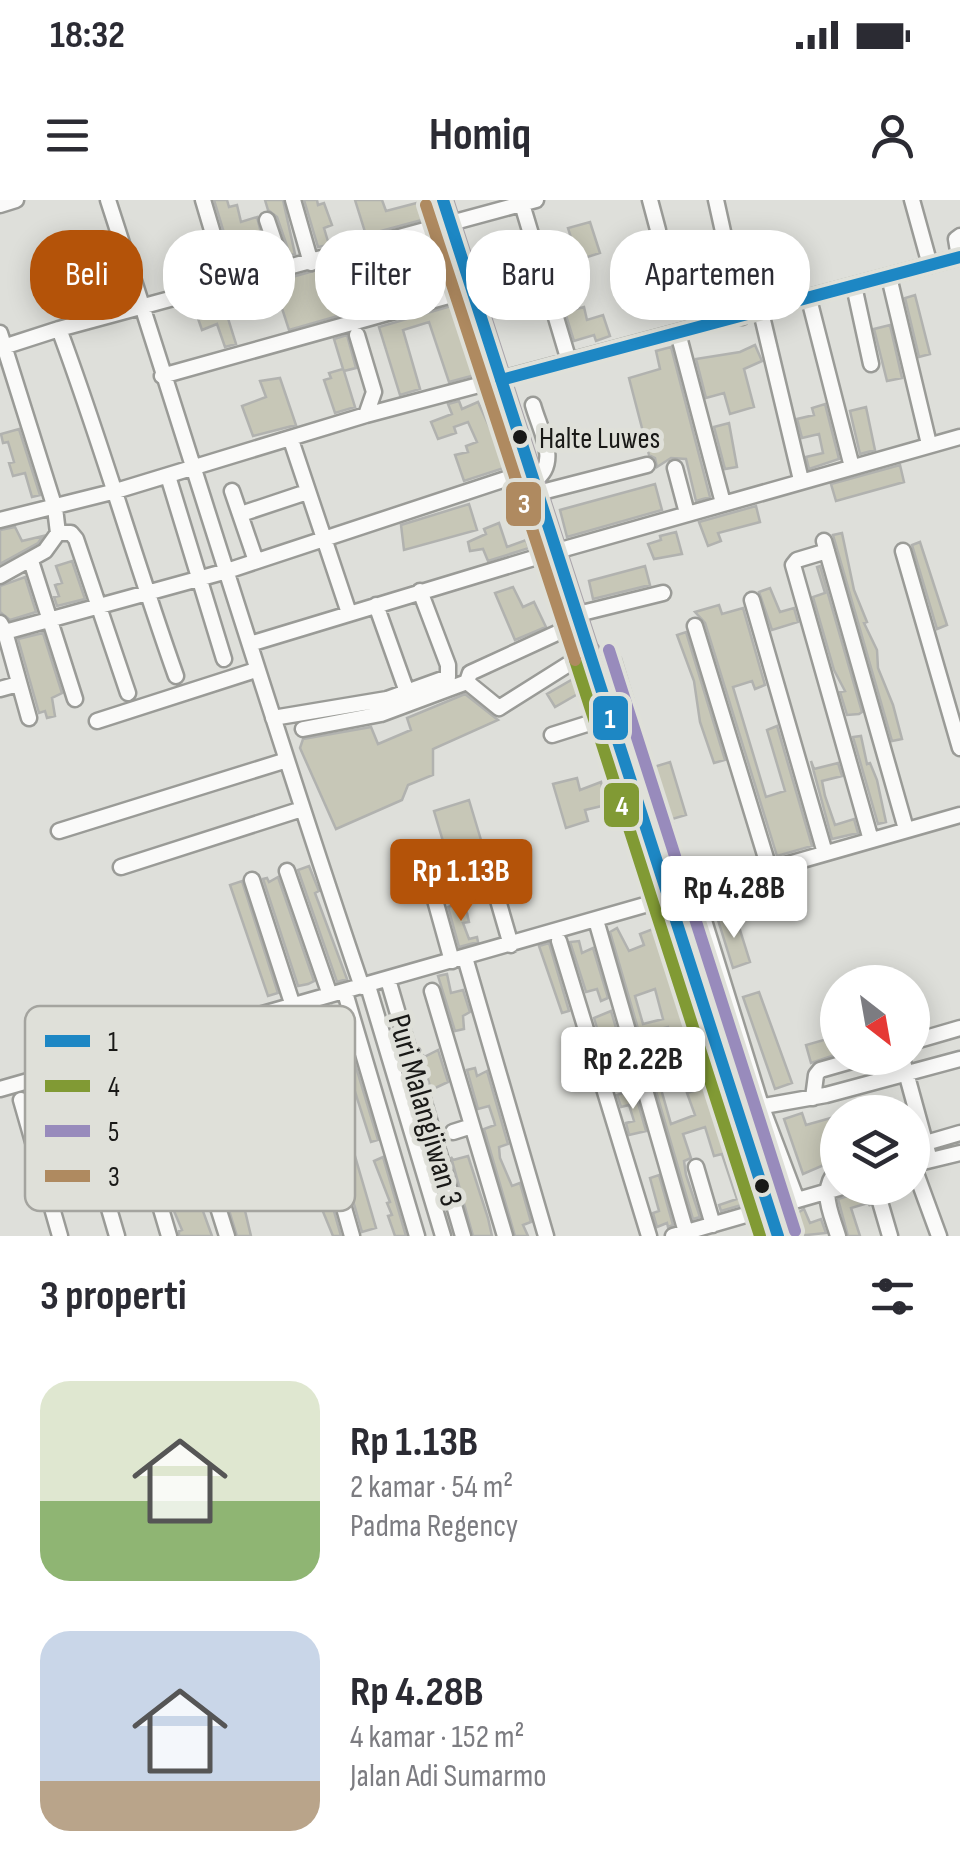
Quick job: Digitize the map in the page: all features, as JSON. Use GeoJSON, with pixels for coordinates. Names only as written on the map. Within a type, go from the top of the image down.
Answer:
{"type":"FeatureCollection","features":[{"type":"Feature","properties":{"kind":"main road"},"geometry":{"type":"LineString","coordinates":[[443,200],[466,277]]}},
{"type":"Feature","properties":{"kind":"main road"},"geometry":{"type":"LineString","coordinates":[[480,320],[593,656],[778,1236]]}},
{"type":"Feature","properties":{"kind":"street"},"geometry":{"type":"LineString","coordinates":[[0,205],[16,200]]}},
{"type":"Feature","properties":{"kind":"street"},"geometry":{"type":"LineString","coordinates":[[108,200],[118,230]]}},
{"type":"Feature","properties":{"kind":"street"},"geometry":{"type":"LineString","coordinates":[[203,200],[212,230]]}},
{"type":"Feature","properties":{"kind":"street"},"geometry":{"type":"LineString","coordinates":[[292,200],[311,262]]}},
{"type":"Feature","properties":{"kind":"street"},"geometry":{"type":"LineString","coordinates":[[650,200],[658,230]]}},
{"type":"Feature","properties":{"kind":"street"},"geometry":{"type":"LineString","coordinates":[[716,200],[723,230]]}},
{"type":"Feature","properties":{"kind":"street"},"geometry":{"type":"LineString","coordinates":[[912,200],[930,265]]}},
{"type":"Feature","properties":{"kind":"street"},"geometry":{"type":"LineString","coordinates":[[295,267],[453,233],[529,202],[569,361]]}},
{"type":"Feature","properties":{"kind":"street"},"geometry":{"type":"LineString","coordinates":[[267,220],[270,230]]}},
{"type":"Feature","properties":{"kind":"street"},"geometry":{"type":"LineString","coordinates":[[446,239],[453,233]]}},
{"type":"Feature","properties":{"kind":"street"},"geometry":{"type":"LineString","coordinates":[[810,298],[854,286],[870,276],[889,277],[960,257],[956,240],[960,236]]}},
{"type":"Feature","properties":{"kind":"street"},"geometry":{"type":"LineString","coordinates":[[889,277],[929,444]]}},
{"type":"Feature","properties":{"kind":"street"},"geometry":{"type":"LineString","coordinates":[[854,286],[872,364]]}},
{"type":"Feature","properties":{"kind":"street"},"geometry":{"type":"LineString","coordinates":[[162,376],[466,291]]}},
{"type":"Feature","properties":{"kind":"street"},"geometry":{"type":"LineString","coordinates":[[810,302],[852,466]]}},
{"type":"Feature","properties":{"kind":"street"},"geometry":{"type":"LineString","coordinates":[[143,310],[318,859],[365,986],[442,1236]]}},
{"type":"Feature","properties":{"kind":"street"},"geometry":{"type":"LineString","coordinates":[[0,576],[45,551],[58,533],[55,508],[2,343],[91,320]]}},
{"type":"Feature","properties":{"kind":"street"},"geometry":{"type":"LineString","coordinates":[[0,520],[116,491],[366,415],[730,320]]}},
{"type":"Feature","properties":{"kind":"street"},"geometry":{"type":"LineString","coordinates":[[762,320],[801,480]]}},
{"type":"Feature","properties":{"kind":"street"},"geometry":{"type":"LineString","coordinates":[[59,329],[176,676]]}},
{"type":"Feature","properties":{"kind":"street"},"geometry":{"type":"LineString","coordinates":[[678,333],[723,502]]}},
{"type":"Feature","properties":{"kind":"street"},"geometry":{"type":"LineString","coordinates":[[357,335],[374,392],[366,415]]}},
{"type":"Feature","properties":{"kind":"street"},"geometry":{"type":"LineString","coordinates":[[533,406],[548,451],[547,468],[534,482]]}},
{"type":"Feature","properties":{"kind":"street"},"geometry":{"type":"LineString","coordinates":[[250,644],[557,550],[960,437]]}},
{"type":"Feature","properties":{"kind":"street"},"geometry":{"type":"LineString","coordinates":[[291,440],[349,612]]}},
{"type":"Feature","properties":{"kind":"street"},"geometry":{"type":"LineString","coordinates":[[30,718],[2,628],[146,594],[323,537],[534,482],[647,465]]}},
{"type":"Feature","properties":{"kind":"street"},"geometry":{"type":"LineString","coordinates":[[675,468],[687,513]]}},
{"type":"Feature","properties":{"kind":"street"},"geometry":{"type":"LineString","coordinates":[[168,476],[224,659]]}},
{"type":"Feature","properties":{"kind":"street"},"geometry":{"type":"LineString","coordinates":[[232,491],[256,561]]}},
{"type":"Feature","properties":{"kind":"street"},"geometry":{"type":"LineString","coordinates":[[241,514],[306,492]]}},
{"type":"Feature","properties":{"kind":"street"},"geometry":{"type":"LineString","coordinates":[[58,533],[71,534],[76,539],[128,693]]}},
{"type":"Feature","properties":{"kind":"street"},"geometry":{"type":"LineString","coordinates":[[872,840],[793,564],[826,546],[906,830]]}},
{"type":"Feature","properties":{"kind":"street"},"geometry":{"type":"LineString","coordinates":[[902,551],[960,748]]}},
{"type":"Feature","properties":{"kind":"street"},"geometry":{"type":"LineString","coordinates":[[32,564],[76,700]]}},
{"type":"Feature","properties":{"kind":"street"},"geometry":{"type":"LineString","coordinates":[[273,718],[387,699],[448,677],[450,672],[420,591]]}},
{"type":"Feature","properties":{"kind":"street"},"geometry":{"type":"LineString","coordinates":[[467,682],[470,673],[580,618],[662,594]]}},
{"type":"Feature","properties":{"kind":"street"},"geometry":{"type":"LineString","coordinates":[[752,600],[825,853]]}},
{"type":"Feature","properties":{"kind":"street"},"geometry":{"type":"LineString","coordinates":[[376,605],[407,692]]}},
{"type":"Feature","properties":{"kind":"street"},"geometry":{"type":"LineString","coordinates":[[695,626],[769,868]]}},
{"type":"Feature","properties":{"kind":"street"},"geometry":{"type":"LineString","coordinates":[[467,682],[499,708],[504,707],[593,656]]}},
{"type":"Feature","properties":{"kind":"street"},"geometry":{"type":"LineString","coordinates":[[97,721],[256,670]]}},
{"type":"Feature","properties":{"kind":"street"},"geometry":{"type":"LineString","coordinates":[[303,729],[380,714],[467,682]]}},
{"type":"Feature","properties":{"kind":"street"},"geometry":{"type":"LineString","coordinates":[[0,690],[18,684]]}},
{"type":"Feature","properties":{"kind":"street"},"geometry":{"type":"LineString","coordinates":[[552,735],[612,716]]}},
{"type":"Feature","properties":{"kind":"street"},"geometry":{"type":"LineString","coordinates":[[59,830],[288,760]]}},
{"type":"Feature","properties":{"kind":"street"},"geometry":{"type":"LineString","coordinates":[[120,867],[302,809]]}},
{"type":"Feature","properties":{"kind":"street"},"geometry":{"type":"LineString","coordinates":[[283,1006],[673,905],[769,868],[960,815]]}},
{"type":"Feature","properties":{"kind":"street"},"geometry":{"type":"LineString","coordinates":[[423,856],[546,1236]]}},
{"type":"Feature","properties":{"kind":"street"},"geometry":{"type":"LineString","coordinates":[[287,870],[338,1006]]}},
{"type":"Feature","properties":{"kind":"street"},"geometry":{"type":"LineString","coordinates":[[252,880],[290,1004]]}},
{"type":"Feature","properties":{"kind":"street"},"geometry":{"type":"LineString","coordinates":[[495,890],[511,945]]}},
{"type":"Feature","properties":{"kind":"street"},"geometry":{"type":"LineString","coordinates":[[673,905],[702,914],[761,1105],[796,1200]]}},
{"type":"Feature","properties":{"kind":"street"},"geometry":{"type":"LineString","coordinates":[[598,926],[679,1234],[820,1193]]}},
{"type":"Feature","properties":{"kind":"street"},"geometry":{"type":"LineString","coordinates":[[559,941],[649,1236]]}},
{"type":"Feature","properties":{"kind":"street"},"geometry":{"type":"LineString","coordinates":[[698,983],[721,977]]}},
{"type":"Feature","properties":{"kind":"street","name":"Puri Malangjiwan 3"},"geometry":{"type":"LineString","coordinates":[[390,984],[463,1236]]}},
{"type":"Feature","properties":{"kind":"street"},"geometry":{"type":"LineString","coordinates":[[432,991],[505,1236]]}},
{"type":"Feature","properties":{"kind":"street"},"geometry":{"type":"LineString","coordinates":[[930,1037],[960,1028]]}},
{"type":"Feature","properties":{"kind":"street"},"geometry":{"type":"LineString","coordinates":[[355,1054],[417,1236]]}},
{"type":"Feature","properties":{"kind":"street"},"geometry":{"type":"LineString","coordinates":[[930,1067],[960,1059]]}},
{"type":"Feature","properties":{"kind":"street"},"geometry":{"type":"LineString","coordinates":[[813,1098],[820,1070]]}},
{"type":"Feature","properties":{"kind":"street"},"geometry":{"type":"LineString","coordinates":[[736,1111],[813,1098],[902,1075]]}},
{"type":"Feature","properties":{"kind":"street"},"geometry":{"type":"LineString","coordinates":[[0,1089],[25,1082]]}},
{"type":"Feature","properties":{"kind":"street"},"geometry":{"type":"LineString","coordinates":[[21,1100],[25,1114]]}},
{"type":"Feature","properties":{"kind":"street"},"geometry":{"type":"LineString","coordinates":[[453,1132],[472,1126]]}},
{"type":"Feature","properties":{"kind":"street"},"geometry":{"type":"LineString","coordinates":[[930,1142],[960,1133]]}},
{"type":"Feature","properties":{"kind":"street"},"geometry":{"type":"LineString","coordinates":[[930,1160],[960,1152]]}},
{"type":"Feature","properties":{"kind":"street"},"geometry":{"type":"LineString","coordinates":[[696,1167],[713,1225]]}},
{"type":"Feature","properties":{"kind":"street"},"geometry":{"type":"LineString","coordinates":[[834,1205],[838,1236]]}},
{"type":"Feature","properties":{"kind":"street"},"geometry":{"type":"LineString","coordinates":[[881,1205],[890,1236]]}},
{"type":"Feature","properties":{"kind":"street"},"geometry":{"type":"LineString","coordinates":[[928,1205],[939,1236]]}},
{"type":"Feature","properties":{"kind":"street"},"geometry":{"type":"LineString","coordinates":[[53,1211],[60,1236]]}},
{"type":"Feature","properties":{"kind":"street"},"geometry":{"type":"LineString","coordinates":[[109,1211],[116,1236]]}},
{"type":"Feature","properties":{"kind":"street"},"geometry":{"type":"LineString","coordinates":[[162,1211],[169,1236]]}},
{"type":"Feature","properties":{"kind":"street"},"geometry":{"type":"LineString","coordinates":[[219,1211],[227,1236]]}},
{"type":"Feature","properties":{"kind":"street"},"geometry":{"type":"LineString","coordinates":[[345,1211],[352,1236]]}},
{"type":"Feature","properties":{"kind":"building"},"geometry":{"type":"Polygon","coordinates":[[[214,200],[227,200],[229,207],[237,205],[241,222],[257,217],[260,230],[223,230],[214,200]]]}},
{"type":"Feature","properties":{"kind":"building"},"geometry":{"type":"Polygon","coordinates":[[[265,200],[283,200],[290,230],[281,230],[277,217],[268,210],[265,200]]]}},
{"type":"Feature","properties":{"kind":"building"},"geometry":{"type":"Polygon","coordinates":[[[304,200],[324,203],[332,225],[315,230],[315,237],[304,200]]]}},
{"type":"Feature","properties":{"kind":"building"},"geometry":{"type":"Polygon","coordinates":[[[355,200],[382,200],[386,211],[428,200],[433,217],[385,230],[364,230],[355,200]]]}},
{"type":"Feature","properties":{"kind":"building"},"geometry":{"type":"Polygon","coordinates":[[[590,222],[600,253],[590,256],[590,230],[568,228],[590,222]]]}},
{"type":"Feature","properties":{"kind":"building"},"geometry":{"type":"Polygon","coordinates":[[[315,271],[315,320],[324,320],[289,330],[286,320],[295,320],[295,276],[315,271]]]}},
{"type":"Feature","properties":{"kind":"building"},"geometry":{"type":"Polygon","coordinates":[[[915,295],[930,354],[919,357],[905,298],[915,295]]]}},
{"type":"Feature","properties":{"kind":"building"},"geometry":{"type":"Polygon","coordinates":[[[451,306],[475,375],[449,382],[429,322],[403,330],[420,389],[400,395],[379,327],[403,320],[446,320],[446,307],[451,306]]]}},
{"type":"Feature","properties":{"kind":"building"},"geometry":{"type":"Polygon","coordinates":[[[603,315],[610,336],[596,341],[594,335],[574,341],[567,320],[590,320],[603,315]]]}},
{"type":"Feature","properties":{"kind":"building"},"geometry":{"type":"Polygon","coordinates":[[[199,320],[228,320],[236,344],[225,347],[217,324],[202,330],[199,320]]]}},
{"type":"Feature","properties":{"kind":"building"},"geometry":{"type":"Polygon","coordinates":[[[890,325],[902,378],[887,381],[874,329],[890,325]]]}},
{"type":"Feature","properties":{"kind":"building"},"geometry":{"type":"Polygon","coordinates":[[[347,335],[356,368],[344,371],[355,407],[335,413],[324,380],[331,378],[329,373],[343,369],[334,339],[347,335]]]}},
{"type":"Feature","properties":{"kind":"building"},"geometry":{"type":"Polygon","coordinates":[[[755,345],[762,361],[744,369],[754,407],[730,414],[724,393],[706,398],[696,359],[740,352],[755,345]]]}},
{"type":"Feature","properties":{"kind":"building"},"geometry":{"type":"Polygon","coordinates":[[[671,347],[710,497],[696,501],[686,459],[671,458],[657,467],[655,458],[649,455],[629,378],[660,369],[656,351],[671,347]]]}},
{"type":"Feature","properties":{"kind":"building"},"geometry":{"type":"Polygon","coordinates":[[[280,378],[296,425],[253,436],[242,406],[266,397],[260,381],[280,378]]]}},
{"type":"Feature","properties":{"kind":"building"},"geometry":{"type":"Polygon","coordinates":[[[459,401],[462,409],[478,402],[494,437],[499,435],[507,467],[464,481],[455,455],[468,452],[466,446],[477,442],[468,422],[454,427],[456,433],[438,439],[431,422],[452,414],[448,404],[459,401]]]}},
{"type":"Feature","properties":{"kind":"building"},"geometry":{"type":"Polygon","coordinates":[[[825,404],[839,459],[809,469],[806,457],[823,453],[819,434],[802,438],[797,419],[814,415],[812,408],[825,404]]]}},
{"type":"Feature","properties":{"kind":"building"},"geometry":{"type":"Polygon","coordinates":[[[866,407],[875,450],[860,454],[850,411],[866,407]]]}},
{"type":"Feature","properties":{"kind":"building"},"geometry":{"type":"Polygon","coordinates":[[[729,423],[737,467],[725,469],[714,427],[729,423]]]}},
{"type":"Feature","properties":{"kind":"building"},"geometry":{"type":"Polygon","coordinates":[[[19,429],[40,495],[32,497],[25,473],[13,476],[9,463],[14,462],[1,434],[19,429]]]}},
{"type":"Feature","properties":{"kind":"building"},"geometry":{"type":"Polygon","coordinates":[[[900,465],[904,482],[836,501],[831,484],[900,465]]]}},
{"type":"Feature","properties":{"kind":"building"},"geometry":{"type":"Polygon","coordinates":[[[655,484],[662,510],[567,537],[560,510],[655,484]]]}},
{"type":"Feature","properties":{"kind":"building"},"geometry":{"type":"Polygon","coordinates":[[[469,504],[477,530],[404,550],[401,525],[469,504]]]}},
{"type":"Feature","properties":{"kind":"building"},"geometry":{"type":"Polygon","coordinates":[[[756,506],[760,522],[718,533],[721,541],[708,546],[699,522],[756,506]]]}},
{"type":"Feature","properties":{"kind":"building"},"geometry":{"type":"Polygon","coordinates":[[[499,523],[507,547],[526,540],[529,548],[488,561],[483,549],[470,551],[468,542],[499,523]]]}},
{"type":"Feature","properties":{"kind":"building"},"geometry":{"type":"Polygon","coordinates":[[[15,527],[22,541],[43,536],[38,543],[0,564],[0,530],[15,527]]]}},
{"type":"Feature","properties":{"kind":"building"},"geometry":{"type":"Polygon","coordinates":[[[676,532],[682,554],[654,559],[648,544],[676,532]]]}},
{"type":"Feature","properties":{"kind":"building"},"geometry":{"type":"Polygon","coordinates":[[[842,533],[854,590],[877,650],[878,668],[902,739],[892,741],[833,535],[842,533]]]}},
{"type":"Feature","properties":{"kind":"building"},"geometry":{"type":"Polygon","coordinates":[[[920,542],[947,625],[937,629],[912,545],[920,542]]]}},
{"type":"Feature","properties":{"kind":"building"},"geometry":{"type":"Polygon","coordinates":[[[72,561],[85,599],[57,606],[55,585],[62,583],[56,566],[72,561]]]}},
{"type":"Feature","properties":{"kind":"building"},"geometry":{"type":"Polygon","coordinates":[[[645,566],[650,585],[593,599],[589,581],[645,566]]]}},
{"type":"Feature","properties":{"kind":"building"},"geometry":{"type":"Polygon","coordinates":[[[820,566],[862,712],[859,714],[847,715],[840,692],[845,691],[834,670],[813,597],[825,593],[817,567],[820,566]]]}},
{"type":"Feature","properties":{"kind":"building"},"geometry":{"type":"Polygon","coordinates":[[[25,577],[36,612],[10,620],[0,612],[0,586],[25,577]]]}},
{"type":"Feature","properties":{"kind":"building"},"geometry":{"type":"Polygon","coordinates":[[[513,587],[523,607],[534,602],[546,627],[515,640],[495,593],[513,587]]]}},
{"type":"Feature","properties":{"kind":"building"},"geometry":{"type":"Polygon","coordinates":[[[770,588],[780,612],[794,608],[798,622],[772,630],[759,592],[770,588]]]}},
{"type":"Feature","properties":{"kind":"building"},"geometry":{"type":"Polygon","coordinates":[[[719,605],[722,614],[743,608],[765,685],[755,689],[752,681],[733,687],[766,797],[785,791],[767,730],[777,726],[812,846],[777,856],[705,623],[695,612],[719,605]]]}},
{"type":"Feature","properties":{"kind":"building"},"geometry":{"type":"Polygon","coordinates":[[[686,632],[725,760],[714,763],[700,722],[694,681],[677,635],[686,632]]]}},
{"type":"Feature","properties":{"kind":"building"},"geometry":{"type":"Polygon","coordinates":[[[43,633],[62,693],[52,698],[55,716],[47,718],[45,711],[39,713],[18,639],[43,633]]]}},
{"type":"Feature","properties":{"kind":"building"},"geometry":{"type":"Polygon","coordinates":[[[621,658],[654,767],[670,762],[686,815],[672,819],[690,880],[677,884],[606,663],[621,658]]]}},
{"type":"Feature","properties":{"kind":"building"},"geometry":{"type":"Polygon","coordinates":[[[580,675],[588,688],[555,707],[547,694],[580,675]]]}},
{"type":"Feature","properties":{"kind":"building"},"geometry":{"type":"Polygon","coordinates":[[[465,694],[498,720],[433,749],[433,775],[408,785],[402,800],[336,829],[300,748],[303,739],[371,727],[378,744],[411,730],[407,718],[465,694]]]}},
{"type":"Feature","properties":{"kind":"building"},"geometry":{"type":"Polygon","coordinates":[[[861,736],[867,764],[870,763],[877,780],[886,822],[878,824],[853,737],[861,736]]]}},
{"type":"Feature","properties":{"kind":"building"},"geometry":{"type":"Polygon","coordinates":[[[811,761],[814,769],[838,763],[842,776],[822,781],[825,796],[835,825],[854,819],[858,833],[832,839],[811,761]]]}},
{"type":"Feature","properties":{"kind":"building"},"geometry":{"type":"Polygon","coordinates":[[[577,778],[580,790],[601,782],[606,805],[585,810],[588,821],[566,828],[553,784],[577,778]]]}},
{"type":"Feature","properties":{"kind":"building"},"geometry":{"type":"Polygon","coordinates":[[[469,800],[493,880],[485,887],[459,895],[434,811],[469,800]]]}},
{"type":"Feature","properties":{"kind":"building"},"geometry":{"type":"Polygon","coordinates":[[[309,866],[347,979],[337,982],[298,870],[309,866]]]}},
{"type":"Feature","properties":{"kind":"building"},"geometry":{"type":"Polygon","coordinates":[[[278,877],[314,981],[308,984],[298,986],[263,879],[269,882],[278,877]]]}},
{"type":"Feature","properties":{"kind":"building"},"geometry":{"type":"Polygon","coordinates":[[[242,881],[278,993],[268,996],[230,885],[242,881]]]}},
{"type":"Feature","properties":{"kind":"building"},"geometry":{"type":"Polygon","coordinates":[[[461,902],[469,922],[463,923],[469,939],[477,937],[478,942],[459,947],[448,907],[461,902]]]}},
{"type":"Feature","properties":{"kind":"building"},"geometry":{"type":"Polygon","coordinates":[[[660,912],[684,1006],[692,1019],[688,1020],[694,1043],[700,1041],[752,1202],[721,1211],[719,1205],[737,1199],[722,1154],[714,1156],[705,1127],[683,1134],[691,1158],[684,1161],[686,1175],[700,1217],[693,1219],[610,932],[617,928],[629,951],[644,945],[640,934],[656,928],[652,914],[660,912]],[[655,989],[635,996],[643,1024],[663,1019],[655,989]],[[668,1027],[645,1033],[671,1124],[695,1115],[687,1093],[702,1088],[684,1044],[673,1046],[668,1027]]]}},
{"type":"Feature","properties":{"kind":"building"},"geometry":{"type":"Polygon","coordinates":[[[735,914],[750,962],[733,968],[718,920],[735,914]]]}},
{"type":"Feature","properties":{"kind":"building"},"geometry":{"type":"Polygon","coordinates":[[[579,941],[582,953],[593,948],[608,998],[601,1001],[597,989],[586,992],[570,942],[579,941]]]}},
{"type":"Feature","properties":{"kind":"building"},"geometry":{"type":"Polygon","coordinates":[[[549,943],[569,1011],[562,1013],[539,946],[549,943]]]}},
{"type":"Feature","properties":{"kind":"building"},"geometry":{"type":"Polygon","coordinates":[[[447,974],[451,993],[463,990],[470,1012],[463,1016],[464,1029],[455,1031],[438,976],[447,974]]]}},
{"type":"Feature","properties":{"kind":"building"},"geometry":{"type":"Polygon","coordinates":[[[759,992],[792,1083],[775,1089],[743,997],[759,992]]]}},
{"type":"Feature","properties":{"kind":"building"},"geometry":{"type":"Polygon","coordinates":[[[611,1011],[629,1072],[621,1076],[619,1071],[611,1074],[594,1018],[611,1011]]]}},
{"type":"Feature","properties":{"kind":"building"},"geometry":{"type":"Polygon","coordinates":[[[820,1041],[820,1060],[811,1063],[806,1045],[820,1041]]]}},
{"type":"Feature","properties":{"kind":"building"},"geometry":{"type":"Polygon","coordinates":[[[419,1046],[424,1057],[438,1050],[448,1082],[431,1090],[419,1046]]]}},
{"type":"Feature","properties":{"kind":"building"},"geometry":{"type":"Polygon","coordinates":[[[355,1064],[378,1140],[371,1142],[355,1092],[355,1064]]]}},
{"type":"Feature","properties":{"kind":"building"},"geometry":{"type":"Polygon","coordinates":[[[475,1068],[477,1076],[487,1071],[508,1144],[499,1147],[500,1158],[512,1186],[520,1183],[531,1222],[523,1225],[528,1236],[515,1236],[484,1129],[495,1125],[494,1121],[489,1106],[478,1109],[467,1070],[475,1068]]]}},
{"type":"Feature","properties":{"kind":"building"},"geometry":{"type":"Polygon","coordinates":[[[634,1089],[646,1131],[629,1135],[626,1123],[634,1121],[629,1105],[621,1107],[617,1095],[634,1089]]]}},
{"type":"Feature","properties":{"kind":"building"},"geometry":{"type":"Polygon","coordinates":[[[802,1113],[806,1125],[820,1121],[820,1167],[803,1174],[784,1119],[802,1113]]]}},
{"type":"Feature","properties":{"kind":"building"},"geometry":{"type":"Polygon","coordinates":[[[355,1156],[376,1228],[362,1232],[355,1207],[355,1156]]]}},
{"type":"Feature","properties":{"kind":"building"},"geometry":{"type":"Polygon","coordinates":[[[468,1156],[492,1236],[473,1236],[451,1157],[453,1160],[468,1156]]]}},
{"type":"Feature","properties":{"kind":"building"},"geometry":{"type":"Polygon","coordinates":[[[383,1157],[406,1236],[395,1236],[388,1216],[392,1215],[387,1203],[390,1202],[374,1161],[383,1157]]]}},
{"type":"Feature","properties":{"kind":"building"},"geometry":{"type":"Polygon","coordinates":[[[659,1175],[673,1225],[668,1227],[667,1223],[657,1227],[653,1213],[659,1211],[650,1178],[659,1175]]]}},
{"type":"Feature","properties":{"kind":"building"},"geometry":{"type":"Polygon","coordinates":[[[840,1205],[861,1205],[851,1208],[860,1236],[848,1236],[840,1205]]]}},
{"type":"Feature","properties":{"kind":"building"},"geometry":{"type":"Polygon","coordinates":[[[804,1209],[810,1223],[821,1219],[826,1233],[797,1236],[796,1229],[789,1229],[786,1220],[804,1209]]]}},
{"type":"Feature","properties":{"kind":"building"},"geometry":{"type":"Polygon","coordinates":[[[174,1211],[203,1211],[212,1236],[179,1236],[182,1230],[174,1211]]]}},
{"type":"Feature","properties":{"kind":"building"},"geometry":{"type":"Polygon","coordinates":[[[229,1211],[245,1211],[251,1236],[237,1236],[229,1211]]]}},
{"type":"Feature","properties":{"kind":"building"},"geometry":{"type":"Polygon","coordinates":[[[323,1211],[334,1211],[341,1236],[333,1236],[323,1211]]]}},
{"type":"Feature","properties":{"kind":"transit line","name":"1"},"geometry":{"type":"LineString","coordinates":[[443,200],[778,1236]]}},
{"type":"Feature","properties":{"kind":"transit line","name":"3"},"geometry":{"type":"LineString","coordinates":[[426,205],[575,660]]}},
{"type":"Feature","properties":{"kind":"transit line","name":"1"},"geometry":{"type":"LineString","coordinates":[[501,380],[960,257]]}},
{"type":"Feature","properties":{"kind":"transit line","name":"5"},"geometry":{"type":"LineString","coordinates":[[609,650],[795,1231]]}},
{"type":"Feature","properties":{"kind":"transit line","name":"4"},"geometry":{"type":"LineString","coordinates":[[575,660],[760,1236]]}},
{"type":"Feature","properties":{"kind":"place","name":"Halte Luwes"},"geometry":{"type":"Point","coordinates":[520,437]}}]}
